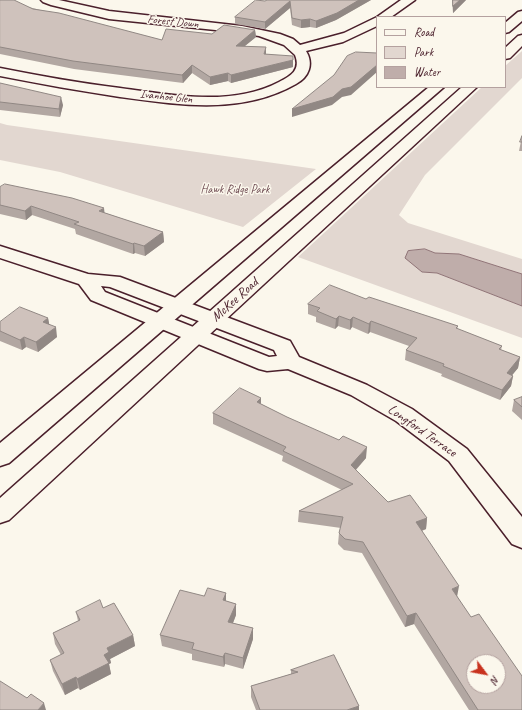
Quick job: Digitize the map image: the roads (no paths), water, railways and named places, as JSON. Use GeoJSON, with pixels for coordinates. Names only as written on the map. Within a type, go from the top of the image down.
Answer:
{"type":"FeatureCollection","features":[{"type":"Feature","properties":{"kind":"street","name":"Forest Down"},"geometry":{"type":"LineString","coordinates":[[47,0],[72,8],[107,14],[262,33],[288,43],[298,49]]}},
{"type":"Feature","properties":{"kind":"street"},"geometry":{"type":"LineString","coordinates":[[384,16],[408,0]]}},
{"type":"Feature","properties":{"kind":"street"},"geometry":{"type":"LineString","coordinates":[[506,28],[522,15]]}},
{"type":"Feature","properties":{"kind":"street"},"geometry":{"type":"LineString","coordinates":[[298,49],[347,37],[376,22]]}},
{"type":"Feature","properties":{"kind":"street"},"geometry":{"type":"LineString","coordinates":[[506,54],[522,39]]}},
{"type":"Feature","properties":{"kind":"street","name":"Ivanhoe Glen"},"geometry":{"type":"LineString","coordinates":[[0,72],[78,87],[176,99],[223,100],[264,92],[277,88],[294,79],[303,70],[304,63],[298,49]]}},
{"type":"Feature","properties":{"kind":"street"},"geometry":{"type":"LineString","coordinates":[[0,457],[436,88]]}},
{"type":"Feature","properties":{"kind":"street","name":"McKee Road"},"geometry":{"type":"LineString","coordinates":[[0,513],[469,88]]}},
{"type":"Feature","properties":{"kind":"street"},"geometry":{"type":"LineString","coordinates":[[0,252],[86,280],[113,281],[282,346],[291,362]]}},
{"type":"Feature","properties":{"kind":"street","name":"Longford Terrace"},"geometry":{"type":"LineString","coordinates":[[86,280],[98,296],[267,364],[291,362],[359,390],[404,415],[458,456],[522,537]]}},
{"type":"Feature","properties":{"kind":"water"},"geometry":{"type":"Polygon","coordinates":[[[425,249],[435,253],[459,254],[522,274],[522,306],[437,273],[422,272],[405,258],[408,251],[425,249]]]}},
{"type":"Feature","properties":{"kind":"park label","name":"Hawk Ridge Park"},"geometry":{"type":"Point","coordinates":[235,190]}}]}
